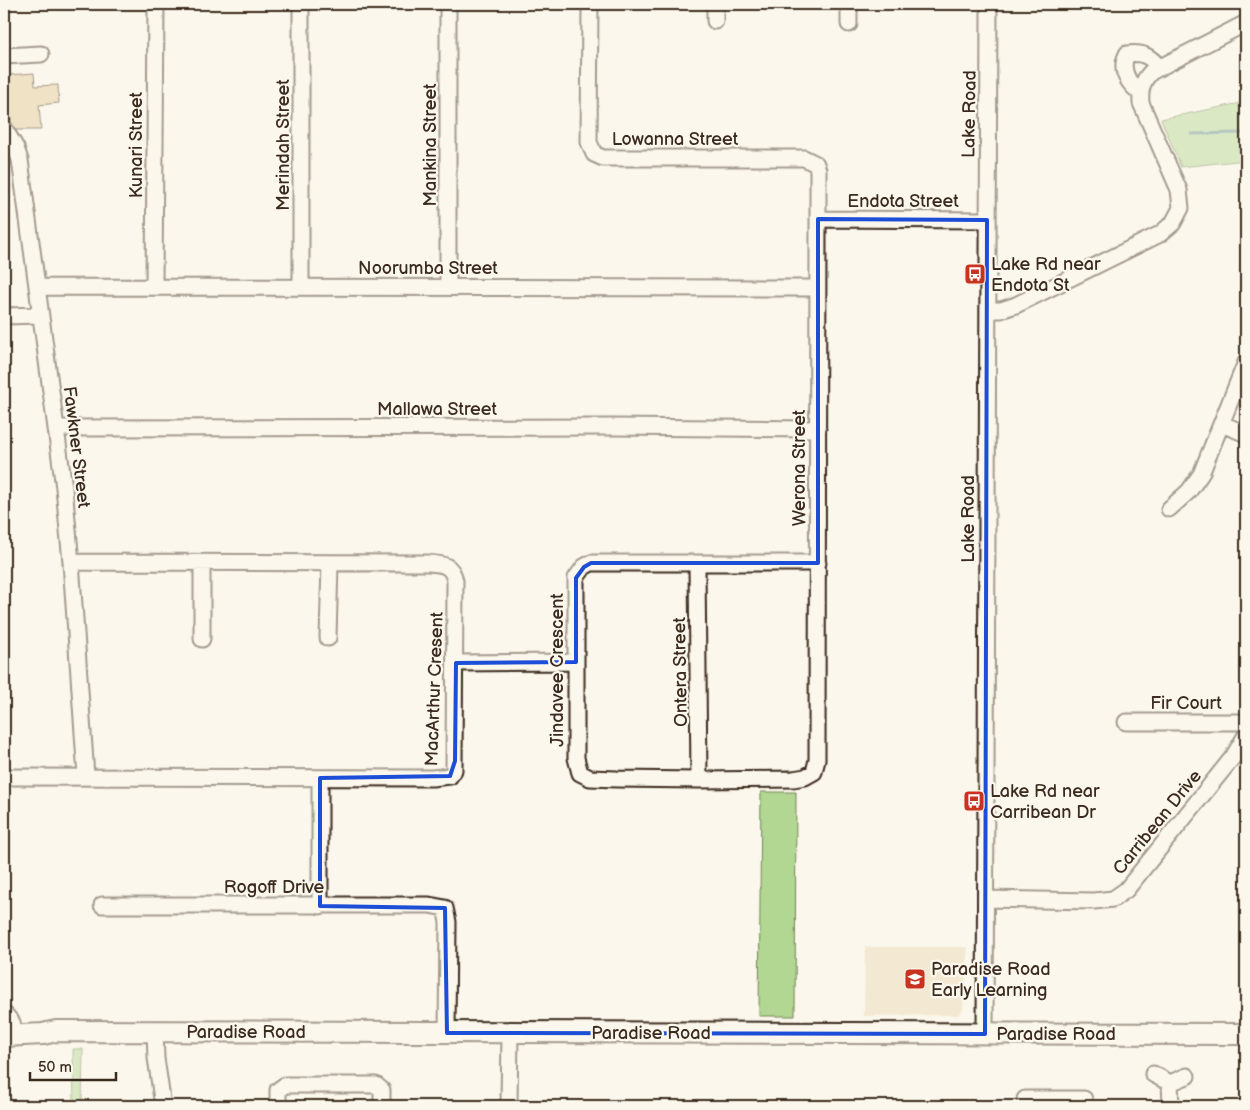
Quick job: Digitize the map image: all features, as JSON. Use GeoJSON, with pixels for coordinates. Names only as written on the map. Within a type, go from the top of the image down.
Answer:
{"type":"FeatureCollection","features":[{"type":"Feature","properties":{"kind":"main road","name":"Paradise Road"},"geometry":{"type":"LineString","coordinates":[[8,1027],[43,1034],[56,1031],[985,1034],[1245,1032]]}},
{"type":"Feature","properties":{"kind":"main road"},"geometry":{"type":"LineString","coordinates":[[4,1048],[10,1046],[8,1027]]}},
{"type":"Feature","properties":{"kind":"street","name":"Kunari Street"},"geometry":{"type":"LineString","coordinates":[[154,286],[156,4]]}},
{"type":"Feature","properties":{"kind":"street","name":"Merindah Street"},"geometry":{"type":"LineString","coordinates":[[301,4],[301,286]]}},
{"type":"Feature","properties":{"kind":"street","name":"Mankina Street"},"geometry":{"type":"LineString","coordinates":[[448,4],[448,287]]}},
{"type":"Feature","properties":{"kind":"street","name":"Lowanna Street"},"geometry":{"type":"LineString","coordinates":[[590,4],[589,142],[594,154],[603,158],[804,158],[816,164]]}},
{"type":"Feature","properties":{"kind":"street"},"geometry":{"type":"LineString","coordinates":[[715,4],[715,21]]}},
{"type":"Feature","properties":{"kind":"street"},"geometry":{"type":"LineString","coordinates":[[849,4],[849,24]]}},
{"type":"Feature","properties":{"kind":"street","name":"Lake Road"},"geometry":{"type":"LineString","coordinates":[[985,1034],[989,4]]}},
{"type":"Feature","properties":{"kind":"street"},"geometry":{"type":"LineString","coordinates":[[988,310],[1001,310],[1016,305],[1160,234],[1173,223],[1181,208],[1179,190],[1141,103],[1140,94],[1144,80],[1150,72],[1246,23]]}},
{"type":"Feature","properties":{"kind":"street"},"geometry":{"type":"LineString","coordinates":[[4,56],[41,54]]}},
{"type":"Feature","properties":{"kind":"street"},"geometry":{"type":"LineString","coordinates":[[1140,94],[1131,86],[1124,72],[1124,61],[1127,54],[1144,54],[1152,58],[1160,68]]}},
{"type":"Feature","properties":{"kind":"street","name":"Fawkner Street"},"geometry":{"type":"LineString","coordinates":[[4,128],[16,148],[20,160],[64,488],[86,776]]}},
{"type":"Feature","properties":{"kind":"street","name":"Werona Street"},"geometry":{"type":"LineString","coordinates":[[814,772],[817,760],[818,563],[818,170],[816,164]]}},
{"type":"Feature","properties":{"kind":"street","name":"Endota Street"},"geometry":{"type":"LineString","coordinates":[[818,219],[987,220]]}},
{"type":"Feature","properties":{"kind":"street","name":"Noorumba Street"},"geometry":{"type":"LineString","coordinates":[[37,287],[818,288]]}},
{"type":"Feature","properties":{"kind":"street"},"geometry":{"type":"LineString","coordinates":[[4,316],[40,315]]}},
{"type":"Feature","properties":{"kind":"street"},"geometry":{"type":"LineString","coordinates":[[1169,509],[1189,491],[1201,474],[1246,362]]}},
{"type":"Feature","properties":{"kind":"street"},"geometry":{"type":"LineString","coordinates":[[1222,424],[1246,434]]}},
{"type":"Feature","properties":{"kind":"street","name":"Mallawa Street"},"geometry":{"type":"LineString","coordinates":[[56,428],[613,427],[818,429]]}},
{"type":"Feature","properties":{"kind":"street","name":"MacArthur Cresent"},"geometry":{"type":"LineString","coordinates":[[4,777],[432,778],[450,776],[454,770],[455,581],[451,569],[439,563],[71,562]]}},
{"type":"Feature","properties":{"kind":"street"},"geometry":{"type":"LineString","coordinates":[[202,563],[202,639]]}},
{"type":"Feature","properties":{"kind":"street"},"geometry":{"type":"LineString","coordinates":[[328,638],[330,563]]}},
{"type":"Feature","properties":{"kind":"street","name":"Jindavee Crescent"},"geometry":{"type":"LineString","coordinates":[[814,772],[805,777],[793,779],[700,780],[590,778],[580,773],[576,758],[576,578],[584,567],[591,564],[818,563]]}},
{"type":"Feature","properties":{"kind":"street","name":"Ontera Street"},"geometry":{"type":"LineString","coordinates":[[697,564],[700,780]]}},
{"type":"Feature","properties":{"kind":"street"},"geometry":{"type":"LineString","coordinates":[[456,663],[576,662]]}},
{"type":"Feature","properties":{"kind":"street","name":"Fir Court"},"geometry":{"type":"LineString","coordinates":[[1126,722],[1246,722]]}},
{"type":"Feature","properties":{"kind":"street","name":"Carribean Drive"},"geometry":{"type":"LineString","coordinates":[[986,899],[1113,900],[1126,890],[1233,758],[1246,735]]}},
{"type":"Feature","properties":{"kind":"street"},"geometry":{"type":"LineString","coordinates":[[320,778],[320,906]]}},
{"type":"Feature","properties":{"kind":"street","name":"Rogoff Drive"},"geometry":{"type":"LineString","coordinates":[[102,905],[430,905],[445,908],[448,922],[448,1033]]}},
{"type":"Feature","properties":{"kind":"street"},"geometry":{"type":"LineString","coordinates":[[155,1032],[163,1106]]}},
{"type":"Feature","properties":{"kind":"street"},"geometry":{"type":"LineString","coordinates":[[509,1106],[510,1033]]}},
{"type":"Feature","properties":{"kind":"street"},"geometry":{"type":"LineString","coordinates":[[1153,1074],[1170,1083]]}},
{"type":"Feature","properties":{"kind":"street"},"geometry":{"type":"LineString","coordinates":[[1170,1083],[1187,1076]]}},
{"type":"Feature","properties":{"kind":"street"},"geometry":{"type":"LineString","coordinates":[[1170,1083],[1171,1106]]}},
{"type":"Feature","properties":{"kind":"street"},"geometry":{"type":"LineString","coordinates":[[278,1106],[278,1090],[285,1085],[376,1085],[382,1090],[382,1106]]}},
{"type":"Feature","properties":{"kind":"street"},"geometry":{"type":"LineString","coordinates":[[1025,1099],[1054,1103],[1084,1099]]}},
{"type":"Feature","properties":{"kind":"highlighted area"},"geometry":{"type":"Polygon","coordinates":[[[818,219],[987,220],[985,1034],[447,1033],[445,908],[320,906],[320,778],[450,776],[455,761],[456,663],[576,662],[576,578],[584,567],[591,563],[818,563],[818,219]]]}},
{"type":"Feature","properties":{"kind":"shaded area","name":"Paradise Road Early Learning"},"geometry":{"type":"Polygon","coordinates":[[[865,947],[968,947],[963,1010],[958,1015],[864,1016],[865,947]]]}},
{"type":"Feature","properties":{"kind":"green space"},"geometry":{"type":"Polygon","coordinates":[[[1246,102],[1246,160],[1181,167],[1161,119],[1246,102]]]}},
{"type":"Feature","properties":{"kind":"green space"},"geometry":{"type":"Polygon","coordinates":[[[761,792],[796,792],[795,1016],[759,1016],[761,792]]]}},
{"type":"Feature","properties":{"kind":"green space"},"geometry":{"type":"Polygon","coordinates":[[[73,1049],[83,1049],[82,1106],[74,1106],[73,1049]]]}},
{"type":"Feature","properties":{"kind":"building"},"geometry":{"type":"Polygon","coordinates":[[[34,73],[35,86],[58,85],[59,103],[39,105],[41,130],[16,130],[11,122],[11,117],[4,117],[4,96],[9,95],[8,75],[34,73]]]}},
{"type":"Feature","properties":{"kind":"waterway"},"geometry":{"type":"LineString","coordinates":[[1191,134],[1246,133]]}},
{"type":"Feature","properties":{"kind":"place","name":"Lake Rd near Endota St"},"geometry":{"type":"Point","coordinates":[975,274]}},
{"type":"Feature","properties":{"kind":"place","name":"Lake Rd near Carribean Dr"},"geometry":{"type":"Point","coordinates":[974,801]}},
{"type":"Feature","properties":{"kind":"place","name":"Paradise Road Early Learning"},"geometry":{"type":"Point","coordinates":[915,979]}}]}
